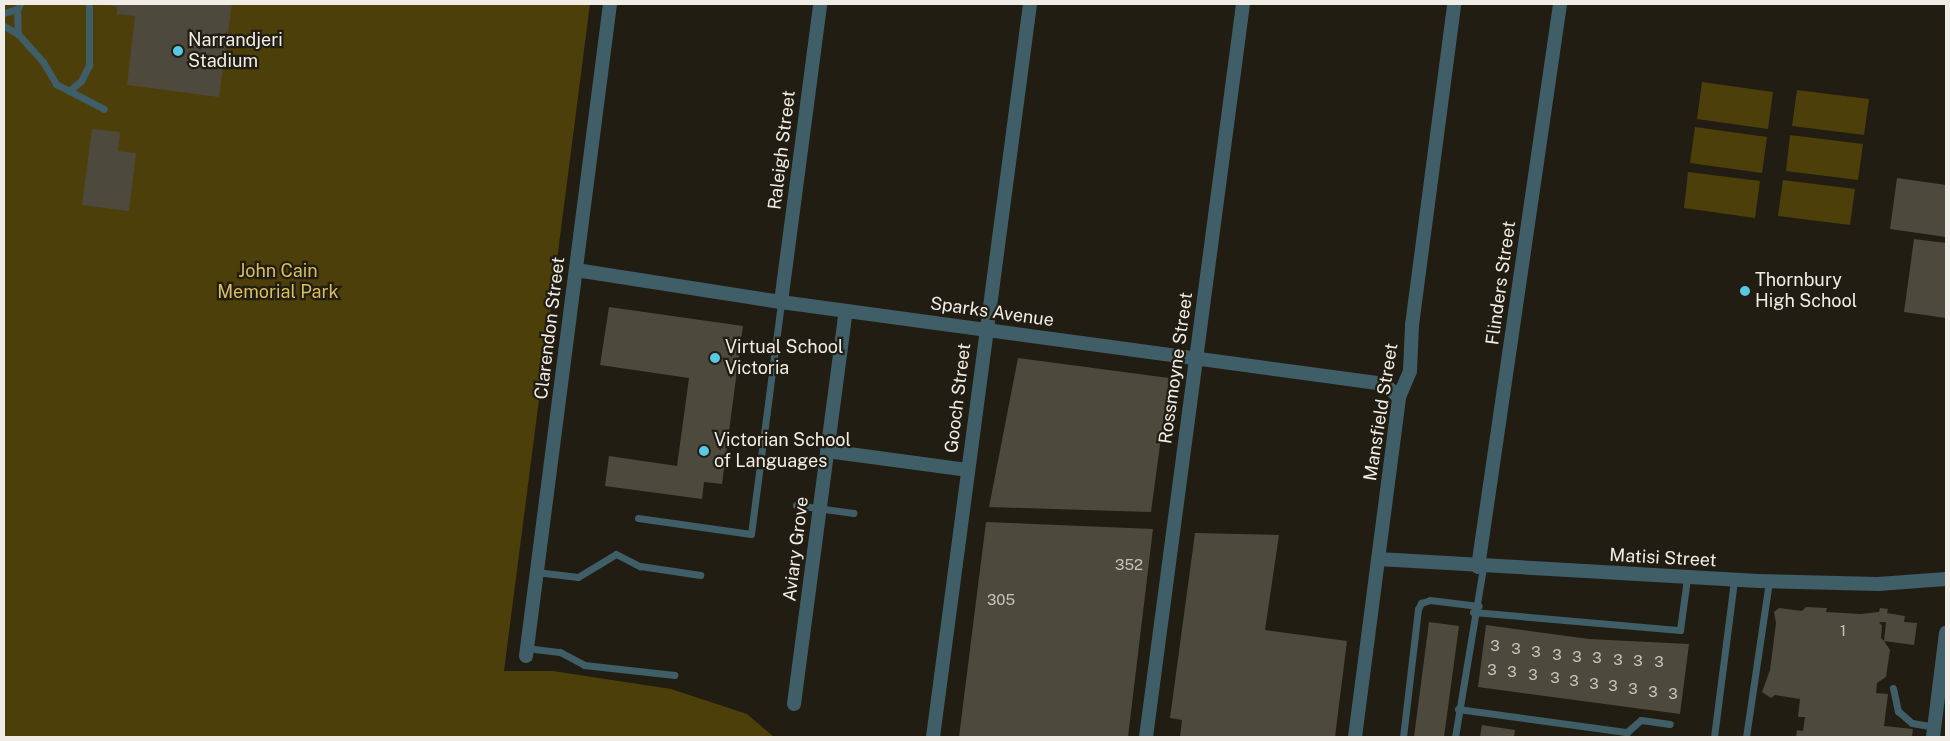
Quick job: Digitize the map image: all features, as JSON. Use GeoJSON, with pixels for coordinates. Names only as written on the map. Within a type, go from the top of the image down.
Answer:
{"type":"FeatureCollection","features":[{"type":"Feature","properties":{"kind":"street","name":"Clarendon Street"},"geometry":{"type":"LineString","coordinates":[[526,652],[610,4]]}},
{"type":"Feature","properties":{"kind":"street","name":"Raleigh Street"},"geometry":{"type":"LineString","coordinates":[[780,302],[820,4]]}},
{"type":"Feature","properties":{"kind":"street","name":"Gooch Street"},"geometry":{"type":"LineString","coordinates":[[933,737],[1030,4]]}},
{"type":"Feature","properties":{"kind":"street","name":"Rossmoyne Street"},"geometry":{"type":"LineString","coordinates":[[1146,737],[1243,4]]}},
{"type":"Feature","properties":{"kind":"street","name":"Mansfield Street"},"geometry":{"type":"LineString","coordinates":[[1355,737],[1399,398],[1410,371],[1412,325],[1454,4]]}},
{"type":"Feature","properties":{"kind":"street","name":"Flinders Street"},"geometry":{"type":"LineString","coordinates":[[1480,568],[1560,4]]}},
{"type":"Feature","properties":{"kind":"street","name":"Sparks Avenue"},"geometry":{"type":"LineString","coordinates":[[576,270],[780,302],[1384,384],[1399,398]]}},
{"type":"Feature","properties":{"kind":"street","name":"Aviary Grove"},"geometry":{"type":"LineString","coordinates":[[794,704],[846,311]]}},
{"type":"Feature","properties":{"kind":"street"},"geometry":{"type":"LineString","coordinates":[[828,451],[968,470]]}},
{"type":"Feature","properties":{"kind":"street","name":"Matisi Street"},"geometry":{"type":"LineString","coordinates":[[1378,559],[1480,568],[1769,582],[1878,584],[1946,579]]}},
{"type":"Feature","properties":{"kind":"street"},"geometry":{"type":"LineString","coordinates":[[1933,732],[1946,633]]}},
{"type":"Feature","properties":{"kind":"lane"},"geometry":{"type":"LineString","coordinates":[[70,91],[80,81],[89,65],[89,4]]}},
{"type":"Feature","properties":{"kind":"lane"},"geometry":{"type":"LineString","coordinates":[[4,13],[18,6],[18,34]]}},
{"type":"Feature","properties":{"kind":"lane"},"geometry":{"type":"LineString","coordinates":[[4,26],[18,34],[43,62],[56,84],[104,109]]}},
{"type":"Feature","properties":{"kind":"lane"},"geometry":{"type":"LineString","coordinates":[[638,518],[751,534],[780,302]]}},
{"type":"Feature","properties":{"kind":"lane"},"geometry":{"type":"LineString","coordinates":[[796,506],[852,513]]}},
{"type":"Feature","properties":{"kind":"lane"},"geometry":{"type":"LineString","coordinates":[[536,572],[578,578],[616,554],[640,566],[700,575]]}},
{"type":"Feature","properties":{"kind":"lane"},"geometry":{"type":"LineString","coordinates":[[1455,737],[1473,612],[1479,606],[1480,568]]}},
{"type":"Feature","properties":{"kind":"lane"},"geometry":{"type":"LineString","coordinates":[[1473,612],[1680,630],[1687,578]]}},
{"type":"Feature","properties":{"kind":"lane"},"geometry":{"type":"LineString","coordinates":[[1714,737],[1734,580]]}},
{"type":"Feature","properties":{"kind":"lane"},"geometry":{"type":"LineString","coordinates":[[1746,737],[1769,582]]}},
{"type":"Feature","properties":{"kind":"lane"},"geometry":{"type":"LineString","coordinates":[[1403,737],[1418,610],[1421,603],[1430,600],[1479,606]]}},
{"type":"Feature","properties":{"kind":"lane"},"geometry":{"type":"LineString","coordinates":[[526,652],[560,652],[584,665],[674,675]]}},
{"type":"Feature","properties":{"kind":"lane"},"geometry":{"type":"LineString","coordinates":[[1894,688],[1898,711],[1912,723],[1933,732]]}},
{"type":"Feature","properties":{"kind":"lane"},"geometry":{"type":"LineString","coordinates":[[1458,709],[1627,735],[1641,720],[1670,724]]}},
{"type":"Feature","properties":{"kind":"green space","name":"John Cain Memorial Park"},"geometry":{"type":"Polygon","coordinates":[[[4,4],[590,4],[504,671],[553,671],[671,689],[747,714],[774,737],[4,737],[4,4]]]}},
{"type":"Feature","properties":{"kind":"green space"},"geometry":{"type":"Polygon","coordinates":[[[1702,82],[1773,92],[1768,129],[1697,119],[1702,82]]]}},
{"type":"Feature","properties":{"kind":"green space"},"geometry":{"type":"Polygon","coordinates":[[[1797,90],[1869,99],[1864,135],[1792,126],[1797,90]]]}},
{"type":"Feature","properties":{"kind":"green space"},"geometry":{"type":"Polygon","coordinates":[[[1695,127],[1767,137],[1762,173],[1690,163],[1695,127]]]}},
{"type":"Feature","properties":{"kind":"green space"},"geometry":{"type":"Polygon","coordinates":[[[1790,135],[1863,144],[1858,180],[1786,171],[1790,135]]]}},
{"type":"Feature","properties":{"kind":"green space"},"geometry":{"type":"Polygon","coordinates":[[[1688,172],[1760,181],[1755,218],[1684,208],[1688,172]]]}},
{"type":"Feature","properties":{"kind":"green space"},"geometry":{"type":"Polygon","coordinates":[[[1783,180],[1855,189],[1850,225],[1778,216],[1783,180]]]}},
{"type":"Feature","properties":{"kind":"building","name":"Narrandjeri Stadium"},"geometry":{"type":"Polygon","coordinates":[[[106,4],[232,4],[219,97],[127,85],[135,16],[117,14],[117,7],[106,4]]]}},
{"type":"Feature","properties":{"kind":"building"},"geometry":{"type":"Polygon","coordinates":[[[92,129],[120,132],[118,151],[136,153],[129,211],[82,205],[92,129]]]}},
{"type":"Feature","properties":{"kind":"building"},"geometry":{"type":"Polygon","coordinates":[[[1897,178],[1946,185],[1946,237],[1890,229],[1897,178]]]}},
{"type":"Feature","properties":{"kind":"building"},"geometry":{"type":"Polygon","coordinates":[[[1914,239],[1946,243],[1946,318],[1904,312],[1914,239]]]}},
{"type":"Feature","properties":{"kind":"building"},"geometry":{"type":"Polygon","coordinates":[[[609,307],[743,326],[722,484],[704,482],[702,499],[605,486],[609,456],[677,466],[689,378],[600,365],[609,307]]]}},
{"type":"Feature","properties":{"kind":"building"},"geometry":{"type":"Polygon","coordinates":[[[1018,358],[1169,378],[1151,512],[989,507],[1018,358]]]}},
{"type":"Feature","properties":{"kind":"building"},"geometry":{"type":"Polygon","coordinates":[[[986,522],[1153,529],[1128,737],[959,737],[986,522]]]}},
{"type":"Feature","properties":{"kind":"building"},"geometry":{"type":"Polygon","coordinates":[[[1195,533],[1279,535],[1265,630],[1347,641],[1335,737],[1180,737],[1182,720],[1170,718],[1195,533]]]}},
{"type":"Feature","properties":{"kind":"building"},"geometry":{"type":"Polygon","coordinates":[[[1806,607],[1827,608],[1826,612],[1861,614],[1879,612],[1880,608],[1888,609],[1887,613],[1905,616],[1904,622],[1917,623],[1914,645],[1884,641],[1890,650],[1886,677],[1877,683],[1876,693],[1888,694],[1884,726],[1913,729],[1912,737],[1796,737],[1797,730],[1803,731],[1805,717],[1798,717],[1800,699],[1775,695],[1771,698],[1762,692],[1770,670],[1776,623],[1774,612],[1779,608],[1802,611],[1806,607]],[[1879,622],[1882,626],[1881,638],[1884,641],[1886,622],[1879,622]]]}},
{"type":"Feature","properties":{"kind":"building"},"geometry":{"type":"Polygon","coordinates":[[[1429,622],[1459,626],[1444,737],[1414,737],[1429,622]]]}},
{"type":"Feature","properties":{"kind":"building"},"geometry":{"type":"Polygon","coordinates":[[[1486,625],[1589,639],[1689,644],[1680,714],[1478,687],[1486,625]]]}},
{"type":"Feature","properties":{"kind":"building"},"geometry":{"type":"Polygon","coordinates":[[[1482,725],[1515,730],[1514,737],[1480,737],[1482,725]]]}},
{"type":"Feature","properties":{"kind":"place","name":"Narrandjeri Stadium"},"geometry":{"type":"Point","coordinates":[178,51]}},
{"type":"Feature","properties":{"kind":"place","name":"Thornbury High School"},"geometry":{"type":"Point","coordinates":[1745,291]}},
{"type":"Feature","properties":{"kind":"place","name":"Virtual School Victoria"},"geometry":{"type":"Point","coordinates":[715,358]}},
{"type":"Feature","properties":{"kind":"place","name":"Victorian School of Languages"},"geometry":{"type":"Point","coordinates":[704,451]}}]}
